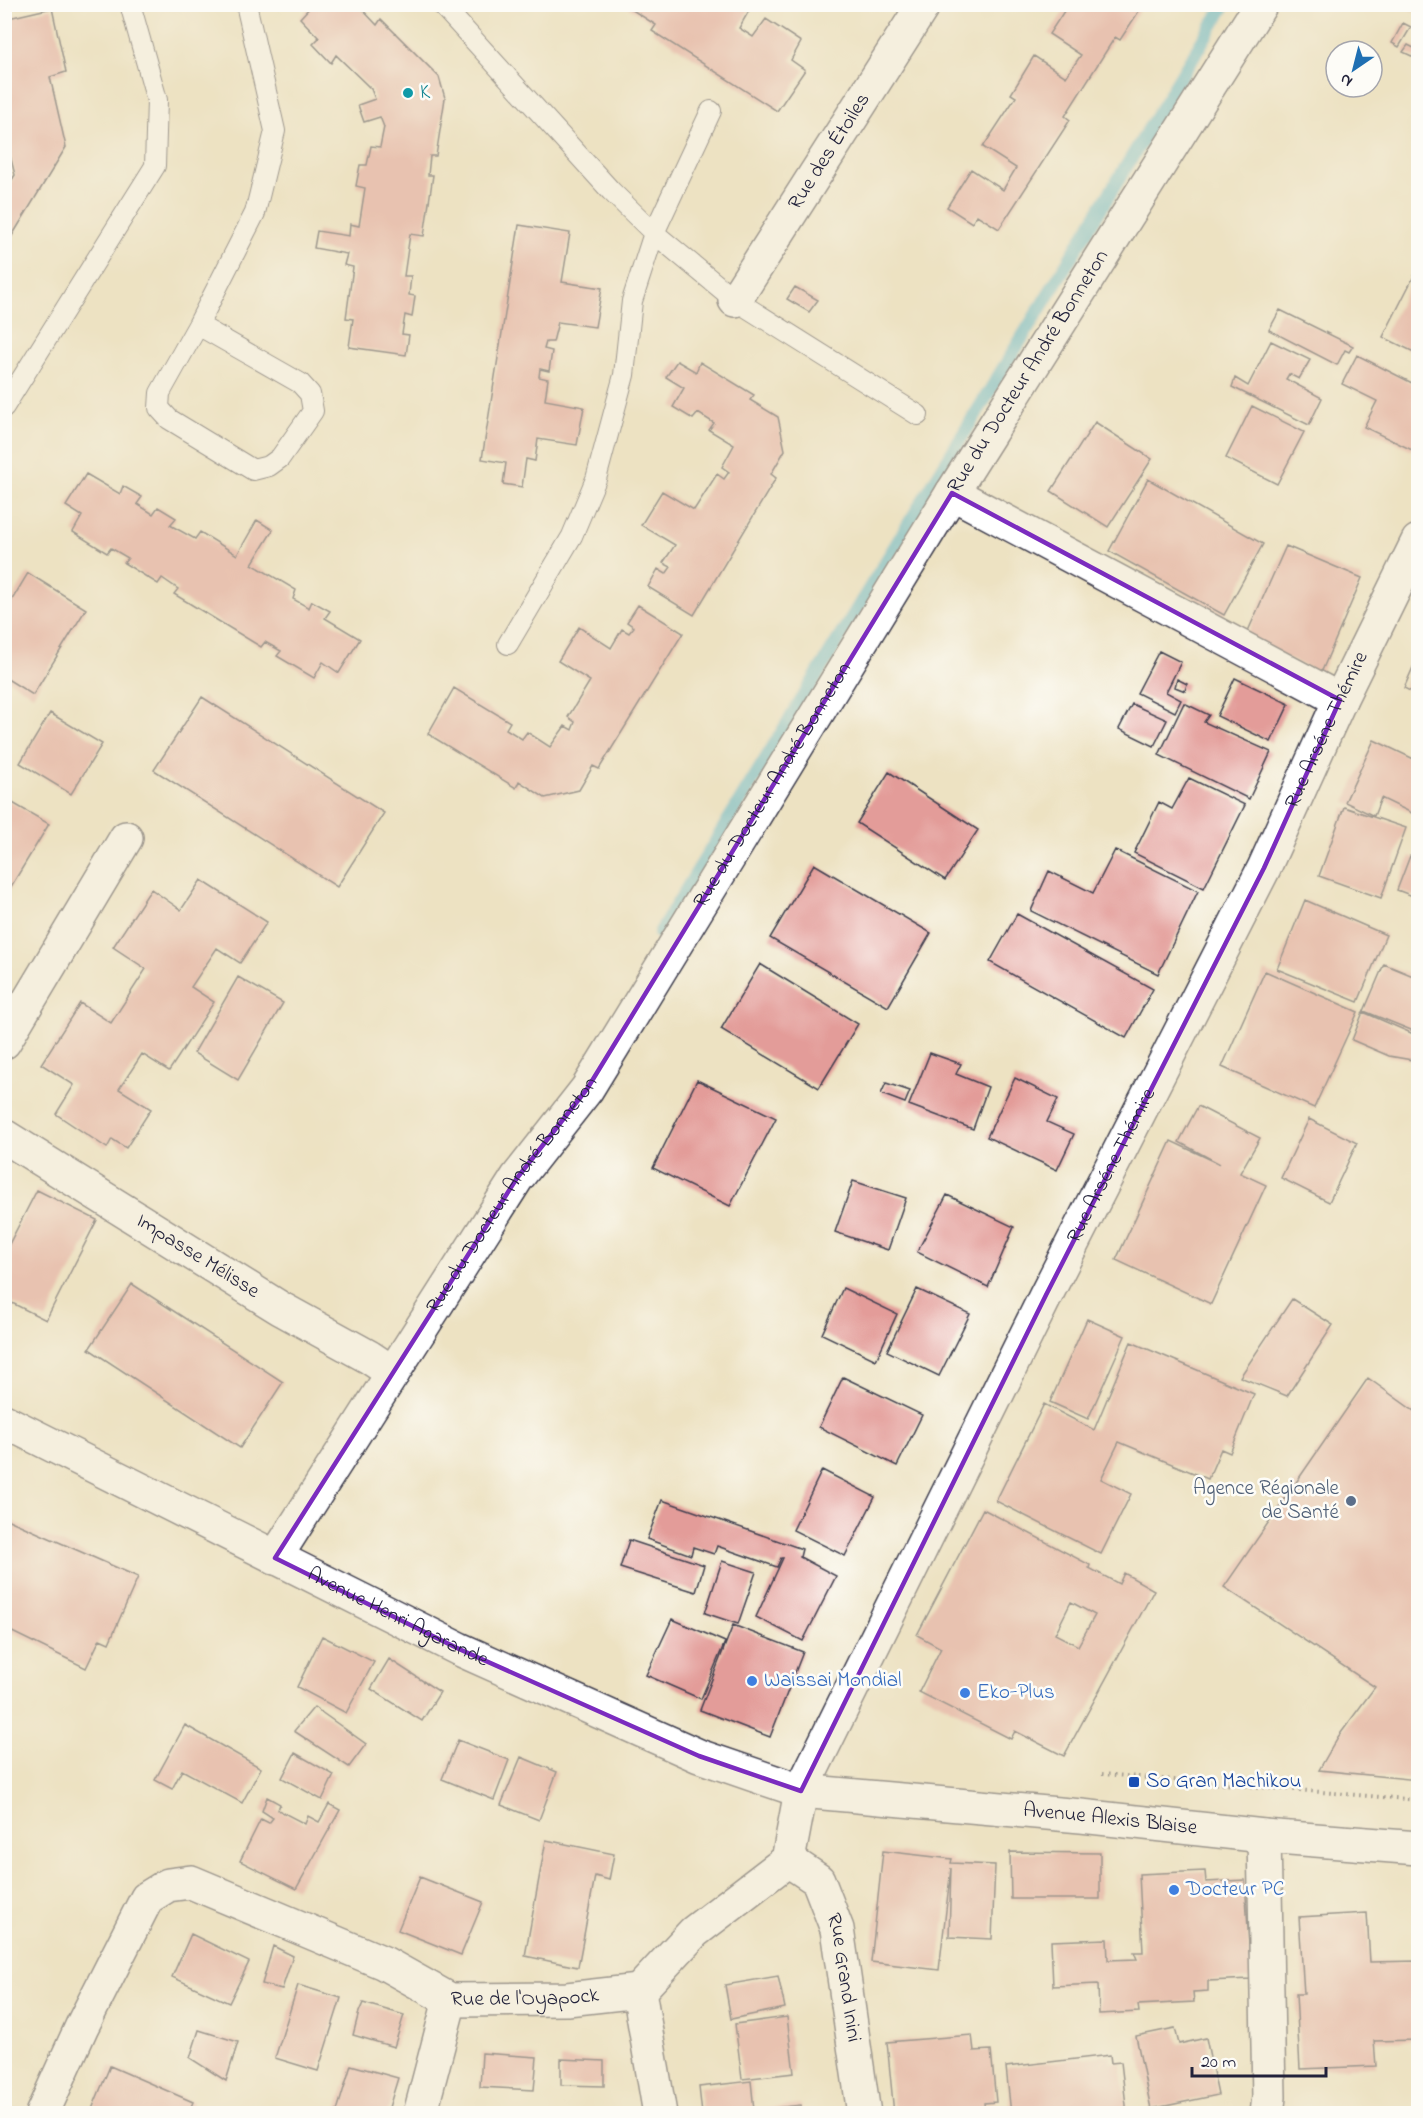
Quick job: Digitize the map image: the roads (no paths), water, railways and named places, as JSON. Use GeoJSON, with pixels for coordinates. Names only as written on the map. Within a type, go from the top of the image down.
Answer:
{"type":"FeatureCollection","features":[{"type":"Feature","properties":{"kind":"street","name":"Rue des Étoiles"},"geometry":{"type":"LineString","coordinates":[[735,300],[924,4]]}},
{"type":"Feature","properties":{"kind":"street","name":"Rue du Docteur André Bonneton"},"geometry":{"type":"LineString","coordinates":[[275,1558],[517,1178],[587,1089],[952,492],[1261,4]]}},
{"type":"Feature","properties":{"kind":"street"},"geometry":{"type":"LineString","coordinates":[[952,492],[1340,700]]}},
{"type":"Feature","properties":{"kind":"street","name":"Rue Arséne Thémire"},"geometry":{"type":"LineString","coordinates":[[801,1791],[1046,1295],[1264,868],[1340,700],[1419,541]]}},
{"type":"Feature","properties":{"kind":"street"},"geometry":{"type":"LineString","coordinates":[[4,1042],[126,838]]}},
{"type":"Feature","properties":{"kind":"street","name":"Impasse Mélisse"},"geometry":{"type":"LineString","coordinates":[[4,1136],[280,1308],[369,1357],[393,1373]]}},
{"type":"Feature","properties":{"kind":"street","name":"Avenue Henri Agarande"},"geometry":{"type":"LineString","coordinates":[[4,1421],[275,1558],[480,1658],[699,1756],[801,1791]]}},
{"type":"Feature","properties":{"kind":"street"},"geometry":{"type":"LineString","coordinates":[[660,2114],[639,1991],[694,1932],[788,1860],[801,1791]]}},
{"type":"Feature","properties":{"kind":"street","name":"Avenue Alexis Blaise"},"geometry":{"type":"LineString","coordinates":[[801,1791],[1070,1815],[1264,1836],[1419,1848]]}},
{"type":"Feature","properties":{"kind":"street"},"geometry":{"type":"LineString","coordinates":[[1264,1836],[1269,2097],[1267,2114]]}},
{"type":"Feature","properties":{"kind":"street","name":"Rue Grand Inini"},"geometry":{"type":"LineString","coordinates":[[788,1860],[818,1880],[837,1929],[864,2114]]}},
{"type":"Feature","properties":{"kind":"street","name":"Rue de l'Oyapock"},"geometry":{"type":"LineString","coordinates":[[42,2114],[82,2026],[147,1898],[168,1886],[191,1882],[384,1963],[450,2000],[567,1999],[639,1991]]}},
{"type":"Feature","properties":{"kind":"street"},"geometry":{"type":"LineString","coordinates":[[420,2114],[450,2000]]}},
{"type":"Feature","properties":{"kind":"lane"},"geometry":{"type":"LineString","coordinates":[[4,407],[155,166],[157,100],[130,4]]}},
{"type":"Feature","properties":{"kind":"lane"},"geometry":{"type":"LineString","coordinates":[[198,325],[300,383],[310,394],[313,411],[280,458],[269,466],[253,470],[169,419],[159,408],[160,393],[198,325],[255,213],[275,131],[246,4]]}},
{"type":"Feature","properties":{"kind":"lane"},"geometry":{"type":"LineString","coordinates":[[441,4],[610,191],[654,233],[735,300],[918,415]]}},
{"type":"Feature","properties":{"kind":"lane"},"geometry":{"type":"LineString","coordinates":[[508,644],[572,536],[596,478],[624,375],[632,301],[654,233],[711,111]]}},
{"type":"Feature","properties":{"kind":"waterway"},"geometry":{"type":"LineString","coordinates":[[660,933],[1225,4]]}},
{"type":"Feature","properties":{"kind":"place","name":"K"},"geometry":{"type":"Point","coordinates":[408,93]}},
{"type":"Feature","properties":{"kind":"place","name":"Agence Régionale de Santé"},"geometry":{"type":"Point","coordinates":[1351,1501]}},
{"type":"Feature","properties":{"kind":"place","name":"Waissai Mondial"},"geometry":{"type":"Point","coordinates":[752,1681]}},
{"type":"Feature","properties":{"kind":"place","name":"Eko-Plus"},"geometry":{"type":"Point","coordinates":[965,1693]}},
{"type":"Feature","properties":{"kind":"place","name":"So Gran Machikou"},"geometry":{"type":"Point","coordinates":[1134,1782]}},
{"type":"Feature","properties":{"kind":"place","name":"Docteur PC"},"geometry":{"type":"Point","coordinates":[1174,1890]}}]}
